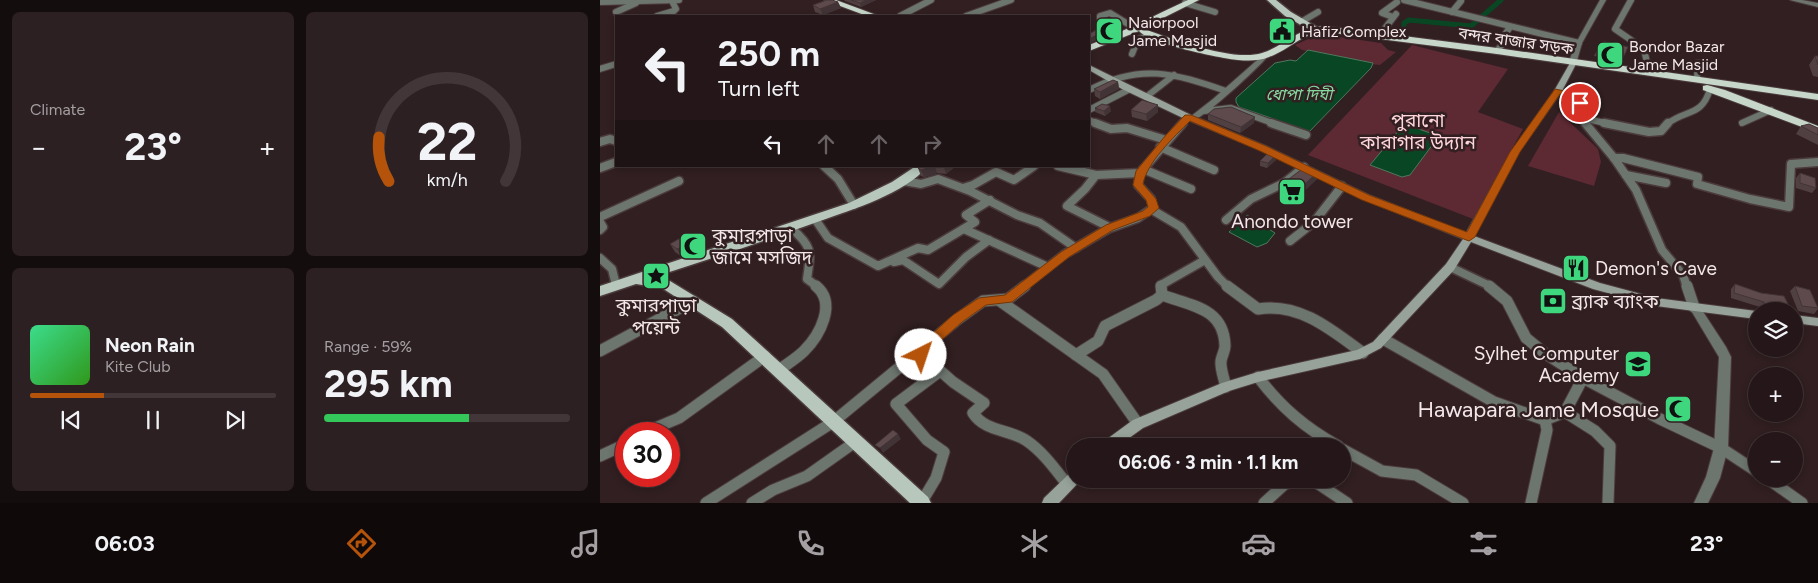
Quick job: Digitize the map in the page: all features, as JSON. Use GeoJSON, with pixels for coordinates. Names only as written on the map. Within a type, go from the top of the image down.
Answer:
{"type":"FeatureCollection","features":[{"type":"Feature","properties":{"kind":"highway"},"geometry":{"type":"LineString","coordinates":[[828,0],[872,15]]}},
{"type":"Feature","properties":{"kind":"highway"},"geometry":{"type":"LineString","coordinates":[[1090,48],[1130,32],[1144,29],[1185,3],[1195,0]]}},
{"type":"Feature","properties":{"kind":"highway"},"geometry":{"type":"LineString","coordinates":[[1144,29],[1200,50],[1230,56],[1254,58],[1269,54],[1308,29],[1497,51],[1818,97]]}},
{"type":"Feature","properties":{"kind":"highway","name":"বন্দর বাজার সড়ক"},"geometry":{"type":"LineString","coordinates":[[1308,29],[1572,63],[1710,89],[1771,110],[1818,130]]}},
{"type":"Feature","properties":{"kind":"main road","name":"বন্দর বাজার সড়ক"},"geometry":{"type":"LineString","coordinates":[[1271,0],[1308,29]]}},
{"type":"Feature","properties":{"kind":"main road"},"geometry":{"type":"LineString","coordinates":[[1119,438],[1138,424],[1226,387],[1258,377],[1363,353],[1378,345],[1450,267],[1469,237],[1515,152],[1558,91],[1572,63]]}},
{"type":"Feature","properties":{"kind":"main road"},"geometry":{"type":"LineString","coordinates":[[1090,68],[1130,90],[1304,167],[1382,204],[1597,286],[1656,302],[1748,313]]}},
{"type":"Feature","properties":{"kind":"main road"},"geometry":{"type":"LineString","coordinates":[[600,291],[791,228],[854,205],[904,182],[922,167]]}},
{"type":"Feature","properties":{"kind":"main road"},"geometry":{"type":"LineString","coordinates":[[666,284],[663,279],[665,274],[675,266]]}},
{"type":"Feature","properties":{"kind":"main road"},"geometry":{"type":"LineString","coordinates":[[636,278],[666,284],[727,323],[765,356],[854,442],[922,503]]}},
{"type":"Feature","properties":{"kind":"main road"},"geometry":{"type":"LineString","coordinates":[[1803,320],[1818,322]]}},
{"type":"Feature","properties":{"kind":"main road"},"geometry":{"type":"LineString","coordinates":[[1049,503],[1066,485]]}},
{"type":"Feature","properties":{"kind":"street"},"geometry":{"type":"LineString","coordinates":[[600,2],[679,0]]}},
{"type":"Feature","properties":{"kind":"street"},"geometry":{"type":"LineString","coordinates":[[902,15],[931,0]]}},
{"type":"Feature","properties":{"kind":"street"},"geometry":{"type":"LineString","coordinates":[[969,15],[1011,0]]}},
{"type":"Feature","properties":{"kind":"street"},"geometry":{"type":"LineString","coordinates":[[1452,12],[1461,0]]}},
{"type":"Feature","properties":{"kind":"street"},"geometry":{"type":"LineString","coordinates":[[1572,63],[1578,43],[1603,0]]}},
{"type":"Feature","properties":{"kind":"street"},"geometry":{"type":"LineString","coordinates":[[1631,0],[1615,29],[1643,48],[1646,53],[1649,72]]}},
{"type":"Feature","properties":{"kind":"street"},"geometry":{"type":"LineString","coordinates":[[1793,0],[1818,6]]}},
{"type":"Feature","properties":{"kind":"street"},"geometry":{"type":"LineString","coordinates":[[616,12],[638,1]]}},
{"type":"Feature","properties":{"kind":"street"},"geometry":{"type":"LineString","coordinates":[[659,15],[676,9],[672,1]]}},
{"type":"Feature","properties":{"kind":"street"},"geometry":{"type":"LineString","coordinates":[[1379,36],[1394,15],[1382,13],[1400,1],[1578,43]]}},
{"type":"Feature","properties":{"kind":"street"},"geometry":{"type":"LineString","coordinates":[[1185,3],[1215,12]]}},
{"type":"Feature","properties":{"kind":"street"},"geometry":{"type":"LineString","coordinates":[[1100,18],[1100,16],[1110,12],[1128,24],[1144,29],[1138,38],[1132,54]]}},
{"type":"Feature","properties":{"kind":"street"},"geometry":{"type":"LineString","coordinates":[[1308,29],[1318,12]]}},
{"type":"Feature","properties":{"kind":"street"},"geometry":{"type":"LineString","coordinates":[[1497,51],[1507,38],[1504,36],[1510,26]]}},
{"type":"Feature","properties":{"kind":"street"},"geometry":{"type":"LineString","coordinates":[[1269,54],[1204,111],[1191,118],[1163,144],[1142,171],[1138,185],[1151,199],[1154,211],[1181,227],[1196,250],[1218,277],[1249,304],[1258,310],[1269,306],[1284,308],[1308,316],[1335,332],[1363,353]]}},
{"type":"Feature","properties":{"kind":"street"},"geometry":{"type":"LineString","coordinates":[[600,69],[615,64]]}},
{"type":"Feature","properties":{"kind":"street"},"geometry":{"type":"LineString","coordinates":[[1697,79],[1698,64]]}},
{"type":"Feature","properties":{"kind":"street"},"geometry":{"type":"LineString","coordinates":[[1090,89],[1110,78],[1139,71],[1155,71],[1226,91]]}},
{"type":"Feature","properties":{"kind":"street"},"geometry":{"type":"LineString","coordinates":[[1146,97],[1174,75]]}},
{"type":"Feature","properties":{"kind":"street"},"geometry":{"type":"LineString","coordinates":[[1582,118],[1649,132],[1662,131],[1670,121],[1701,107],[1708,100],[1710,89]]}},
{"type":"Feature","properties":{"kind":"street"},"geometry":{"type":"LineString","coordinates":[[1090,110],[1130,90]]}},
{"type":"Feature","properties":{"kind":"street"},"geometry":{"type":"LineString","coordinates":[[1558,91],[1578,97],[1582,118],[1591,132],[1614,158],[1636,190],[1662,250],[1683,275],[1694,307],[1725,357],[1721,448],[1713,478],[1701,503]]}},
{"type":"Feature","properties":{"kind":"street"},"geometry":{"type":"LineString","coordinates":[[1204,111],[1231,108],[1306,135]]}},
{"type":"Feature","properties":{"kind":"street"},"geometry":{"type":"LineString","coordinates":[[1742,123],[1771,110]]}},
{"type":"Feature","properties":{"kind":"street"},"geometry":{"type":"LineString","coordinates":[[1090,120],[1111,129],[1127,128],[1214,170]]}},
{"type":"Feature","properties":{"kind":"street"},"geometry":{"type":"LineString","coordinates":[[600,142],[610,139],[615,141]]}},
{"type":"Feature","properties":{"kind":"street"},"geometry":{"type":"LineString","coordinates":[[1614,158],[1623,158],[1678,170],[1698,177],[1697,184],[1789,207],[1791,164],[1818,162]]}},
{"type":"Feature","properties":{"kind":"street"},"geometry":{"type":"LineString","coordinates":[[600,168],[615,162]]}},
{"type":"Feature","properties":{"kind":"street"},"geometry":{"type":"LineString","coordinates":[[826,167],[845,188],[854,205]]}},
{"type":"Feature","properties":{"kind":"street"},"geometry":{"type":"LineString","coordinates":[[962,188],[973,185],[996,172],[1014,180],[1033,167]]}},
{"type":"Feature","properties":{"kind":"street"},"geometry":{"type":"LineString","coordinates":[[1062,167],[1096,176],[1142,171],[1191,189]]}},
{"type":"Feature","properties":{"kind":"street"},"geometry":{"type":"LineString","coordinates":[[1226,220],[1251,199],[1284,183],[1304,167]]}},
{"type":"Feature","properties":{"kind":"street"},"geometry":{"type":"LineString","coordinates":[[1626,175],[1666,183]]}},
{"type":"Feature","properties":{"kind":"street"},"geometry":{"type":"LineString","coordinates":[[1096,176],[1067,206],[1110,228]]}},
{"type":"Feature","properties":{"kind":"street"},"geometry":{"type":"LineString","coordinates":[[904,182],[921,184],[938,179],[962,188],[990,200],[1017,216],[1040,223],[1076,248]]}},
{"type":"Feature","properties":{"kind":"street"},"geometry":{"type":"LineString","coordinates":[[600,217],[678,181]]}},
{"type":"Feature","properties":{"kind":"street"},"geometry":{"type":"LineString","coordinates":[[1290,242],[1314,222],[1342,186]]}},
{"type":"Feature","properties":{"kind":"street"},"geometry":{"type":"LineString","coordinates":[[885,264],[918,248],[928,250],[975,222],[966,215],[990,200]]}},
{"type":"Feature","properties":{"kind":"street"},"geometry":{"type":"LineString","coordinates":[[706,503],[833,422],[958,319],[983,301],[1000,301],[1014,295],[1048,267],[1076,248],[1110,228],[1138,218],[1153,208]]}},
{"type":"Feature","properties":{"kind":"street"},"geometry":{"type":"LineString","coordinates":[[815,219],[828,238],[878,266],[903,260],[939,284],[966,257],[989,240]]}},
{"type":"Feature","properties":{"kind":"street"},"geometry":{"type":"LineString","coordinates":[[600,222],[603,227],[600,230]]}},
{"type":"Feature","properties":{"kind":"street"},"geometry":{"type":"LineString","coordinates":[[779,370],[804,352],[827,310],[827,300],[824,293],[807,279],[811,252],[808,245],[791,228]]}},
{"type":"Feature","properties":{"kind":"street"},"geometry":{"type":"LineString","coordinates":[[964,228],[1048,267]]}},
{"type":"Feature","properties":{"kind":"street"},"geometry":{"type":"LineString","coordinates":[[600,258],[612,267],[616,274],[616,285]]}},
{"type":"Feature","properties":{"kind":"street"},"geometry":{"type":"LineString","coordinates":[[1162,295],[1161,285],[1205,260]]}},
{"type":"Feature","properties":{"kind":"street"},"geometry":{"type":"LineString","coordinates":[[1450,267],[1494,288],[1507,301],[1526,338],[1543,352],[1583,378],[1660,419],[1721,448],[1748,466]]}},
{"type":"Feature","properties":{"kind":"street"},"geometry":{"type":"LineString","coordinates":[[1076,355],[1098,341],[1105,326],[1141,309],[1162,295]]}},
{"type":"Feature","properties":{"kind":"street"},"geometry":{"type":"LineString","coordinates":[[1162,295],[1205,311],[1217,319],[1223,328],[1224,348],[1221,362],[1226,387]]}},
{"type":"Feature","properties":{"kind":"street"},"geometry":{"type":"LineString","coordinates":[[600,351],[692,301]]}},
{"type":"Feature","properties":{"kind":"street"},"geometry":{"type":"LineString","coordinates":[[1000,301],[1103,374],[1138,424]]}},
{"type":"Feature","properties":{"kind":"street"},"geometry":{"type":"LineString","coordinates":[[1383,339],[1494,402],[1545,420],[1566,412],[1583,378]]}},
{"type":"Feature","properties":{"kind":"street"},"geometry":{"type":"LineString","coordinates":[[919,352],[940,371],[984,403],[973,413],[978,420],[986,425],[1018,436],[1034,446],[1066,475]]}},
{"type":"Feature","properties":{"kind":"street"},"geometry":{"type":"LineString","coordinates":[[670,422],[679,418],[765,356]]}},
{"type":"Feature","properties":{"kind":"street"},"geometry":{"type":"LineString","coordinates":[[922,503],[936,478],[944,452],[927,440],[896,404],[940,371]]}},
{"type":"Feature","properties":{"kind":"street"},"geometry":{"type":"LineString","coordinates":[[1258,377],[1277,402],[1299,423],[1324,438]]}},
{"type":"Feature","properties":{"kind":"street"},"geometry":{"type":"LineString","coordinates":[[1566,412],[1588,426],[1610,446],[1608,503]]}},
{"type":"Feature","properties":{"kind":"street"},"geometry":{"type":"LineString","coordinates":[[1531,503],[1547,430],[1545,420]]}},
{"type":"Feature","properties":{"kind":"street"},"geometry":{"type":"LineString","coordinates":[[752,503],[773,490],[807,476],[854,442]]}},
{"type":"Feature","properties":{"kind":"street"},"geometry":{"type":"LineString","coordinates":[[600,456],[615,449]]}},
{"type":"Feature","properties":{"kind":"street"},"geometry":{"type":"LineString","coordinates":[[1351,453],[1382,471],[1416,475],[1463,503]]}},
{"type":"Feature","properties":{"kind":"street"},"geometry":{"type":"LineString","coordinates":[[1779,487],[1802,503]]}},
{"type":"Feature","properties":{"kind":"street"},"geometry":{"type":"LineString","coordinates":[[1264,503],[1281,488]]}},
{"type":"Feature","properties":{"kind":"street"},"geometry":{"type":"LineString","coordinates":[[1324,488],[1347,503]]}},
{"type":"Feature","properties":{"kind":"green space"},"geometry":{"type":"Polygon","coordinates":[[[1319,34],[1381,43],[1388,50],[1396,52],[1380,65],[1360,63],[1302,50],[1295,45],[1319,34]]]}},
{"type":"Feature","properties":{"kind":"green space","name":"পুরানো কারাগার উদ্যান"},"geometry":{"type":"Polygon","coordinates":[[[1412,45],[1508,69],[1478,112],[1523,129],[1473,219],[1308,155],[1412,45]]]}},
{"type":"Feature","properties":{"kind":"green space"},"geometry":{"type":"Polygon","coordinates":[[[1559,112],[1598,149],[1601,162],[1594,186],[1528,166],[1559,112]]]}},
{"type":"Feature","properties":{"kind":"water","name":"ধোপা দিঘী"},"geometry":{"type":"Polygon","coordinates":[[[1308,50],[1373,63],[1371,68],[1306,135],[1271,118],[1239,107],[1236,98],[1275,63],[1290,60],[1296,61],[1308,50]]]}},
{"type":"Feature","properties":{"kind":"water"},"geometry":{"type":"Polygon","coordinates":[[[1404,124],[1439,136],[1410,175],[1402,177],[1370,165],[1404,124]]]}},
{"type":"Feature","properties":{"kind":"water"},"geometry":{"type":"Polygon","coordinates":[[[1247,215],[1275,233],[1267,243],[1257,247],[1229,232],[1247,215]]]}},
{"type":"Feature","properties":{"kind":"building"},"geometry":{"type":"Polygon","coordinates":[[[827,0],[838,2],[820,9],[813,5],[827,0]]]}},
{"type":"Feature","properties":{"kind":"building"},"geometry":{"type":"Polygon","coordinates":[[[851,0],[866,0],[860,3],[851,0]]]}},
{"type":"Feature","properties":{"kind":"building"},"geometry":{"type":"Polygon","coordinates":[[[1110,22],[1119,24],[1090,38],[1090,33],[1110,22]]]}},
{"type":"Feature","properties":{"kind":"building"},"geometry":{"type":"Polygon","coordinates":[[[1604,41],[1628,47],[1625,54],[1620,54],[1621,57],[1615,56],[1615,53],[1597,50],[1604,41]]]}},
{"type":"Feature","properties":{"kind":"building"},"geometry":{"type":"Polygon","coordinates":[[[1113,80],[1118,82],[1100,92],[1094,89],[1113,80]]]}},
{"type":"Feature","properties":{"kind":"building"},"geometry":{"type":"Polygon","coordinates":[[[1142,100],[1158,105],[1146,114],[1131,110],[1142,100]]]}},
{"type":"Feature","properties":{"kind":"building"},"geometry":{"type":"Polygon","coordinates":[[[1102,104],[1110,106],[1104,111],[1095,108],[1102,104]]]}},
{"type":"Feature","properties":{"kind":"building"},"geometry":{"type":"Polygon","coordinates":[[[1231,107],[1255,117],[1241,127],[1208,114],[1214,109],[1231,107]]]}},
{"type":"Feature","properties":{"kind":"building"},"geometry":{"type":"Polygon","coordinates":[[[1809,124],[1818,128],[1818,135],[1801,126],[1809,124]]]}},
{"type":"Feature","properties":{"kind":"building"},"geometry":{"type":"Polygon","coordinates":[[[1269,152],[1276,155],[1268,163],[1260,161],[1269,152]]]}},
{"type":"Feature","properties":{"kind":"building"},"geometry":{"type":"Polygon","coordinates":[[[1306,166],[1318,172],[1297,191],[1284,186],[1288,183],[1285,182],[1306,166]]]}},
{"type":"Feature","properties":{"kind":"building"},"geometry":{"type":"Polygon","coordinates":[[[919,167],[930,167],[921,170],[919,167]]]}},
{"type":"Feature","properties":{"kind":"building"},"geometry":{"type":"Polygon","coordinates":[[[1800,173],[1815,178],[1816,188],[1800,183],[1800,173]]]}},
{"type":"Feature","properties":{"kind":"building"},"geometry":{"type":"Polygon","coordinates":[[[689,233],[700,241],[677,249],[670,244],[689,233]]]}},
{"type":"Feature","properties":{"kind":"building"},"geometry":{"type":"Polygon","coordinates":[[[1735,284],[1761,293],[1784,296],[1787,302],[1764,302],[1734,293],[1735,284]]]}},
{"type":"Feature","properties":{"kind":"building"},"geometry":{"type":"Polygon","coordinates":[[[1795,286],[1810,290],[1818,308],[1803,306],[1803,302],[1801,302],[1795,286]]]}},
{"type":"Feature","properties":{"kind":"building"},"geometry":{"type":"Polygon","coordinates":[[[893,430],[898,434],[880,448],[875,445],[893,430]]]}},
{"type":"Feature","properties":{"kind":"waterway"},"geometry":{"type":"LineString","coordinates":[[1404,37],[1404,23],[1409,20],[1471,26],[1501,0]]}},
{"type":"Feature","properties":{"kind":"place","name":"Naiorpool Jame Masjid"},"geometry":{"type":"Point","coordinates":[1109,31]}},
{"type":"Feature","properties":{"kind":"place","name":"Hafiz Complex"},"geometry":{"type":"Point","coordinates":[1282,31]}},
{"type":"Feature","properties":{"kind":"place","name":"Bondor Bazar Jame Masjid"},"geometry":{"type":"Point","coordinates":[1610,55]}},
{"type":"Feature","properties":{"kind":"place","name":"Anondo tower"},"geometry":{"type":"Point","coordinates":[1292,192]}},
{"type":"Feature","properties":{"kind":"place","name":"কুমারপাড়া জামে মসজিদ"},"geometry":{"type":"Point","coordinates":[693,246]}},
{"type":"Feature","properties":{"kind":"place","name":"Demon's Cave"},"geometry":{"type":"Point","coordinates":[1576,268]}},
{"type":"Feature","properties":{"kind":"place","name":"কুমারপাড়া পয়েন্ট"},"geometry":{"type":"Point","coordinates":[656,276]}},
{"type":"Feature","properties":{"kind":"place","name":"ব্র্যাক ব্যাংক"},"geometry":{"type":"Point","coordinates":[1553,301]}},
{"type":"Feature","properties":{"kind":"place","name":"Sylhet Computer Academy"},"geometry":{"type":"Point","coordinates":[1638,364]}},
{"type":"Feature","properties":{"kind":"place","name":"Hawapara Jame Mosque"},"geometry":{"type":"Point","coordinates":[1678,409]}},
{"type":"Feature","properties":{"kind":"route"},"geometry":{"type":"LineString","coordinates":[[921,355],[919,352],[958,319],[983,301],[1008,299],[1065,254],[1110,228],[1138,218],[1153,208],[1151,199],[1138,185],[1140,173],[1169,136],[1188,117],[1263,148],[1366,197],[1469,237],[1492,198],[1515,152],[1558,91],[1578,97],[1580,103]]}}]}
